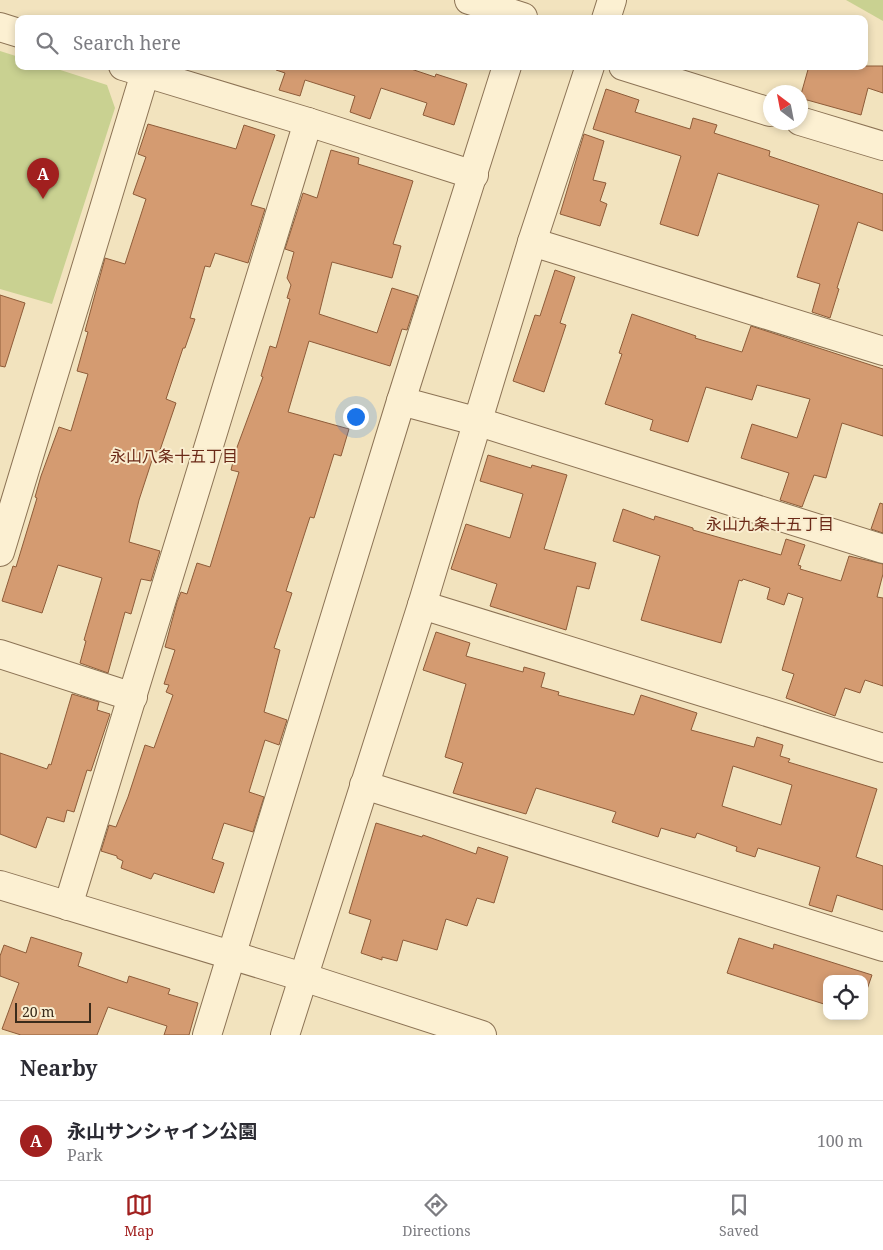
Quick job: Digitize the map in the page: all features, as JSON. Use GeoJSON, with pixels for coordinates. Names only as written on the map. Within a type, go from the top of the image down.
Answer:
{"type":"FeatureCollection","features":[{"type":"Feature","properties":{"kind":"street"},"geometry":{"type":"LineString","coordinates":[[469,0],[517,15]]}},
{"type":"Feature","properties":{"kind":"street"},"geometry":{"type":"LineString","coordinates":[[607,15],[612,0]]}},
{"type":"Feature","properties":{"kind":"street"},"geometry":{"type":"LineString","coordinates":[[0,27],[15,32]]}},
{"type":"Feature","properties":{"kind":"street"},"geometry":{"type":"LineString","coordinates":[[0,552],[134,70],[308,122],[474,175]]}},
{"type":"Feature","properties":{"kind":"street"},"geometry":{"type":"LineString","coordinates":[[207,1035],[233,957],[401,401],[506,70]]}},
{"type":"Feature","properties":{"kind":"street"},"geometry":{"type":"LineString","coordinates":[[285,1035],[479,422],[532,242],[589,70]]}},
{"type":"Feature","properties":{"kind":"street"},"geometry":{"type":"LineString","coordinates":[[636,70],[763,110]]}},
{"type":"Feature","properties":{"kind":"street"},"geometry":{"type":"LineString","coordinates":[[68,906],[308,122]]}},
{"type":"Feature","properties":{"kind":"street"},"geometry":{"type":"LineString","coordinates":[[808,123],[883,146]]}},
{"type":"Feature","properties":{"kind":"street"},"geometry":{"type":"LineString","coordinates":[[532,242],[883,351]]}},
{"type":"Feature","properties":{"kind":"street"},"geometry":{"type":"LineString","coordinates":[[401,401],[479,422],[883,549]]}},
{"type":"Feature","properties":{"kind":"street"},"geometry":{"type":"LineString","coordinates":[[422,605],[883,748]]}},
{"type":"Feature","properties":{"kind":"street"},"geometry":{"type":"LineString","coordinates":[[0,654],[133,697]]}},
{"type":"Feature","properties":{"kind":"street"},"geometry":{"type":"LineString","coordinates":[[364,785],[883,947]]}},
{"type":"Feature","properties":{"kind":"street"},"geometry":{"type":"LineString","coordinates":[[0,884],[303,977],[482,1035]]}},
{"type":"Feature","properties":{"kind":"green space"},"geometry":{"type":"Polygon","coordinates":[[[846,0],[883,0],[883,21],[846,0]]]}},
{"type":"Feature","properties":{"kind":"green space"},"geometry":{"type":"Polygon","coordinates":[[[0,51],[15,56],[15,70],[60,70],[107,85],[115,108],[52,304],[0,289],[0,51]]]}},
{"type":"Feature","properties":{"kind":"building"},"geometry":{"type":"Polygon","coordinates":[[[868,66],[883,66],[883,93],[868,88],[861,115],[808,100],[808,85],[804,85],[808,70],[868,70],[868,66]]]}},
{"type":"Feature","properties":{"kind":"building"},"geometry":{"type":"Polygon","coordinates":[[[276,70],[414,70],[435,77],[436,74],[467,84],[454,125],[423,115],[427,103],[381,88],[370,119],[350,112],[355,96],[305,80],[300,96],[279,90],[285,73],[276,70]]]}},
{"type":"Feature","properties":{"kind":"building"},"geometry":{"type":"Polygon","coordinates":[[[606,89],[639,100],[635,112],[690,129],[693,118],[717,125],[714,133],[770,151],[769,156],[883,194],[883,231],[858,222],[837,288],[839,289],[830,318],[812,312],[820,284],[797,277],[819,205],[718,173],[698,236],[660,224],[681,156],[593,129],[606,89]]]}},
{"type":"Feature","properties":{"kind":"building"},"geometry":{"type":"Polygon","coordinates":[[[148,124],[236,149],[244,125],[275,135],[251,205],[265,209],[248,263],[215,253],[210,267],[205,266],[190,318],[195,319],[166,399],[176,403],[159,453],[155,451],[139,500],[129,542],[160,551],[151,581],[141,579],[131,614],[125,612],[108,673],[80,663],[86,641],[84,640],[102,578],[58,565],[42,613],[2,601],[13,566],[16,567],[37,498],[35,497],[41,476],[59,427],[71,431],[88,374],[77,371],[88,332],[85,331],[105,258],[125,264],[146,199],[133,194],[146,157],[138,154],[148,124]]]}},
{"type":"Feature","properties":{"kind":"building"},"geometry":{"type":"Polygon","coordinates":[[[584,134],[604,141],[593,180],[606,183],[600,201],[607,204],[600,226],[560,214],[584,134]]]}},
{"type":"Feature","properties":{"kind":"building"},"geometry":{"type":"Polygon","coordinates":[[[331,150],[359,158],[358,164],[413,181],[393,244],[401,246],[392,278],[332,262],[319,314],[377,333],[392,288],[418,296],[407,330],[402,329],[390,366],[309,341],[288,412],[349,429],[341,456],[334,454],[314,518],[310,517],[286,591],[292,593],[274,648],[280,650],[264,712],[287,720],[279,745],[265,740],[249,792],[264,797],[253,832],[224,823],[212,859],[224,863],[214,893],[154,873],[151,879],[121,868],[123,861],[117,858],[117,856],[101,851],[109,825],[116,827],[145,745],[154,748],[173,695],[166,692],[169,685],[164,684],[175,650],[165,647],[177,602],[181,592],[187,594],[197,563],[210,567],[239,472],[231,470],[236,450],[263,377],[261,376],[270,346],[276,348],[290,299],[287,298],[291,285],[287,278],[294,252],[285,249],[303,193],[317,198],[331,150]]]}},
{"type":"Feature","properties":{"kind":"building"},"geometry":{"type":"Polygon","coordinates":[[[555,270],[575,277],[560,323],[566,325],[544,392],[513,381],[535,315],[540,316],[555,270]]]}},
{"type":"Feature","properties":{"kind":"building"},"geometry":{"type":"Polygon","coordinates":[[[0,295],[25,303],[5,367],[0,366],[0,295]]]}},
{"type":"Feature","properties":{"kind":"building"},"geometry":{"type":"Polygon","coordinates":[[[632,314],[696,336],[695,338],[742,352],[751,326],[883,369],[883,436],[842,423],[826,478],[814,475],[802,507],[780,500],[789,473],[741,458],[752,424],[797,438],[810,399],[757,385],[752,400],[706,387],[688,442],[650,430],[653,420],[605,404],[622,354],[619,353],[632,314]]]}},
{"type":"Feature","properties":{"kind":"building"},"geometry":{"type":"Polygon","coordinates":[[[488,455],[531,468],[532,465],[567,475],[544,549],[596,563],[589,589],[577,586],[566,630],[490,606],[497,584],[451,569],[466,524],[510,538],[523,494],[480,481],[488,455]]]}},
{"type":"Feature","properties":{"kind":"building"},"geometry":{"type":"Polygon","coordinates":[[[880,503],[883,504],[883,533],[871,529],[880,503]]]}},
{"type":"Feature","properties":{"kind":"building"},"geometry":{"type":"Polygon","coordinates":[[[623,509],[654,520],[655,516],[693,528],[693,530],[781,555],[786,539],[805,545],[798,565],[801,566],[800,569],[841,581],[849,556],[883,564],[883,574],[877,597],[883,598],[883,686],[865,680],[860,693],[845,688],[835,716],[786,698],[794,674],[782,670],[803,598],[788,593],[784,605],[767,599],[770,588],[743,579],[742,581],[739,580],[721,643],[641,620],[660,556],[613,541],[623,509]]]}},
{"type":"Feature","properties":{"kind":"building"},"geometry":{"type":"Polygon","coordinates":[[[436,632],[470,643],[466,656],[523,672],[524,667],[545,673],[541,687],[559,692],[558,695],[634,715],[641,695],[697,713],[691,730],[754,747],[757,737],[783,745],[780,756],[790,759],[788,762],[877,789],[856,857],[883,866],[883,910],[837,895],[832,912],[809,905],[820,867],[758,848],[755,857],[736,851],[737,847],[697,833],[695,838],[661,828],[658,837],[612,822],[616,812],[536,788],[526,814],[453,793],[463,763],[445,757],[466,684],[423,670],[436,632]],[[733,766],[722,806],[781,825],[792,785],[733,766]]]}},
{"type":"Feature","properties":{"kind":"building"},"geometry":{"type":"Polygon","coordinates":[[[72,694],[99,702],[97,710],[110,714],[91,771],[87,770],[74,812],[67,810],[64,822],[47,817],[36,848],[0,834],[0,753],[47,769],[49,764],[51,765],[72,694]]]}},
{"type":"Feature","properties":{"kind":"building"},"geometry":{"type":"Polygon","coordinates":[[[376,823],[422,837],[423,835],[476,854],[478,847],[508,857],[494,903],[477,898],[467,926],[446,919],[437,950],[403,940],[397,961],[382,957],[382,960],[361,953],[371,920],[349,913],[376,823]]]}},
{"type":"Feature","properties":{"kind":"building"},"geometry":{"type":"Polygon","coordinates":[[[31,937],[82,953],[78,966],[127,983],[129,976],[170,989],[168,994],[198,1003],[189,1035],[164,1035],[167,1026],[108,1007],[97,1035],[21,1035],[2,1029],[19,983],[0,976],[0,956],[4,945],[26,953],[31,937]]]}},
{"type":"Feature","properties":{"kind":"building"},"geometry":{"type":"Polygon","coordinates":[[[739,938],[773,949],[774,944],[872,975],[868,986],[868,975],[823,975],[823,1004],[727,973],[739,938]]]}},
{"type":"Feature","properties":{"kind":"place","name":"永山サンシャイン公園"},"geometry":{"type":"Point","coordinates":[43,199]}},
{"type":"Feature","properties":{"kind":"district","name":"永山八条十五丁目"},"geometry":{"type":"Point","coordinates":[174,456]}},
{"type":"Feature","properties":{"kind":"district","name":"永山九条十五丁目"},"geometry":{"type":"Point","coordinates":[770,524]}}]}
